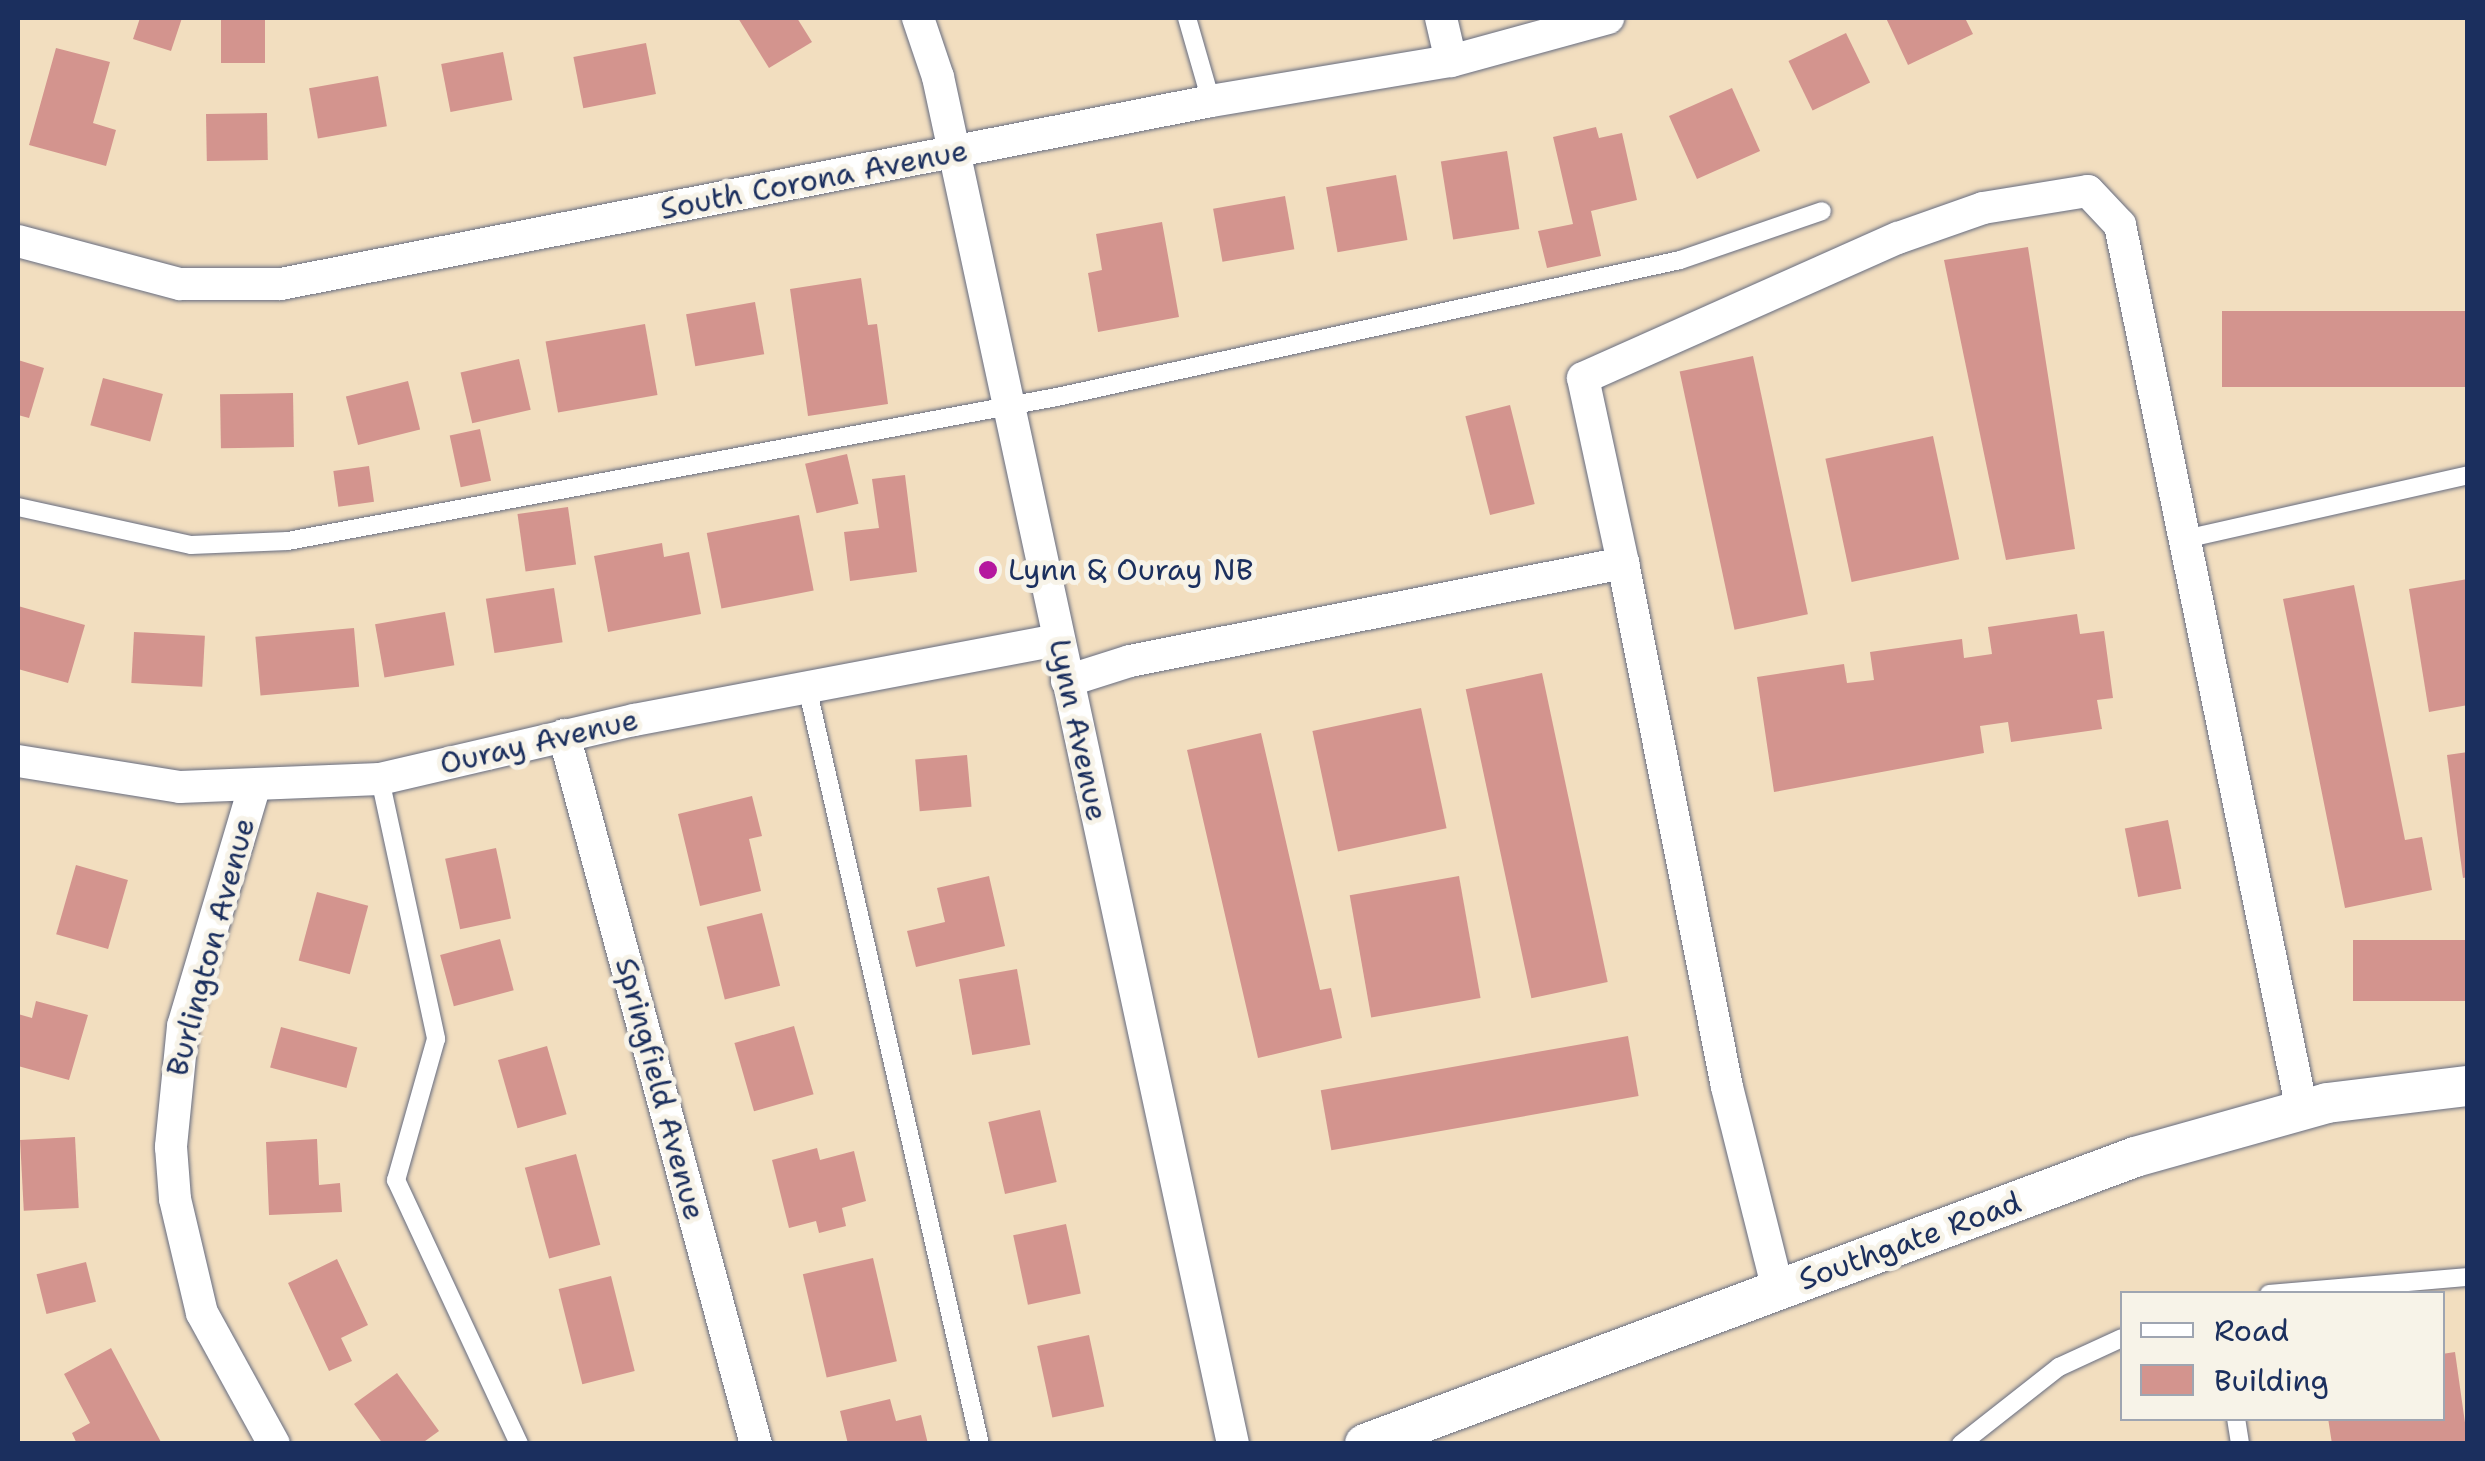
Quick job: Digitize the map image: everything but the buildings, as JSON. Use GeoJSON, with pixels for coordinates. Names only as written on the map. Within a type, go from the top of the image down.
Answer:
{"type":"FeatureCollection","features":[{"type":"Feature","properties":{"kind":"street","name":"Lynn Avenue"},"geometry":{"type":"LineString","coordinates":[[918,18],[952,153],[1233,1444]]}},
{"type":"Feature","properties":{"kind":"street"},"geometry":{"type":"LineString","coordinates":[[1441,18],[1450,61]]}},
{"type":"Feature","properties":{"kind":"street","name":"South Corona Avenue"},"geometry":{"type":"LineString","coordinates":[[18,241],[180,284],[281,284],[1210,102],[1450,61],[1608,18]]}},
{"type":"Feature","properties":{"kind":"street"},"geometry":{"type":"LineString","coordinates":[[1778,1290],[1726,1086],[1583,378],[1898,238],[1983,208],[2088,191],[2120,225],[2302,1110]]}},
{"type":"Feature","properties":{"kind":"street"},"geometry":{"type":"LineString","coordinates":[[1067,682],[1130,660],[1623,563]]}},
{"type":"Feature","properties":{"kind":"street","name":"Ouray Avenue"},"geometry":{"type":"LineString","coordinates":[[18,763],[126,782],[254,788],[380,779],[564,735],[1058,640]]}},
{"type":"Feature","properties":{"kind":"street","name":"Springfield Avenue"},"geometry":{"type":"LineString","coordinates":[[564,735],[756,1444]]}},
{"type":"Feature","properties":{"kind":"street","name":"Burlington Avenue"},"geometry":{"type":"LineString","coordinates":[[254,788],[184,1026],[170,1146],[175,1200],[202,1313],[274,1444]]}},
{"type":"Feature","properties":{"kind":"street","name":"Southgate Road"},"geometry":{"type":"LineString","coordinates":[[1365,1444],[2135,1158],[2302,1110],[2468,1086]]}},
{"type":"Feature","properties":{"kind":"lane"},"geometry":{"type":"LineString","coordinates":[[1188,18],[1210,102]]}},
{"type":"Feature","properties":{"kind":"lane"},"geometry":{"type":"LineString","coordinates":[[18,507],[138,536],[238,546],[1008,407],[1680,260],[1822,210]]}},
{"type":"Feature","properties":{"kind":"lane"},"geometry":{"type":"LineString","coordinates":[[2185,538],[2468,475]]}},
{"type":"Feature","properties":{"kind":"lane"},"geometry":{"type":"LineString","coordinates":[[807,687],[980,1444]]}},
{"type":"Feature","properties":{"kind":"lane"},"geometry":{"type":"LineString","coordinates":[[380,779],[436,1039],[396,1180],[520,1444]]}},
{"type":"Feature","properties":{"kind":"lane"},"geometry":{"type":"LineString","coordinates":[[2306,1291],[2468,1278]]}},
{"type":"Feature","properties":{"kind":"lane"},"geometry":{"type":"LineString","coordinates":[[1961,1444],[2059,1368],[2120,1339]]}},
{"type":"Feature","properties":{"kind":"place","name":"Lynn & Ouray NB"},"geometry":{"type":"Point","coordinates":[988,570]}}]}
